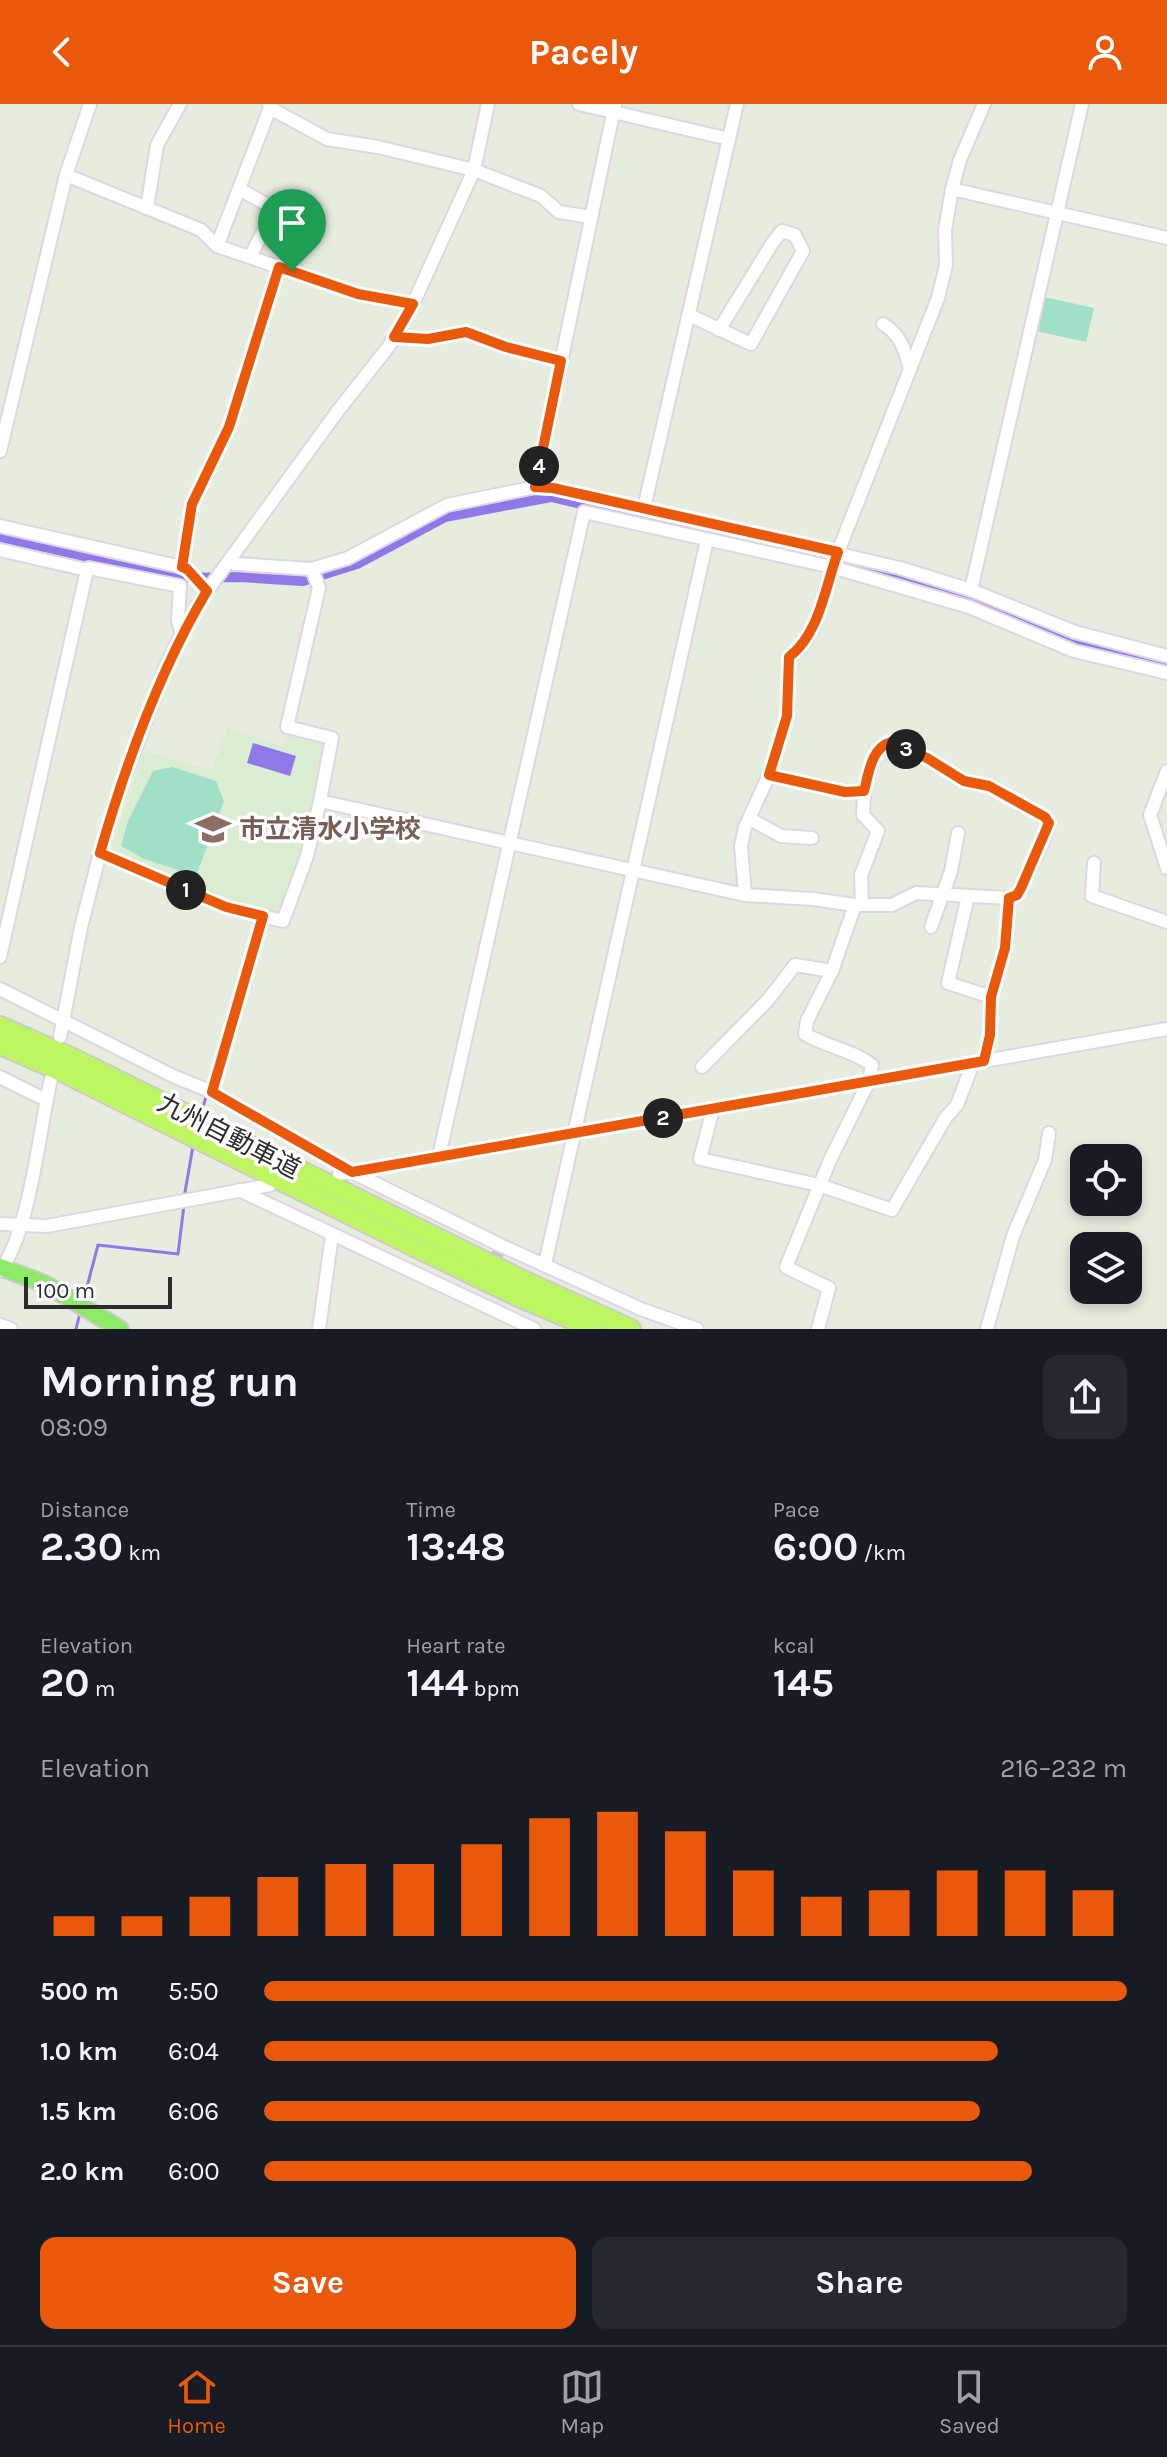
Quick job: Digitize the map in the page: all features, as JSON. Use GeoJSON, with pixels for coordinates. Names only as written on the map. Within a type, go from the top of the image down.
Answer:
{"type":"FeatureCollection","features":[{"type":"Feature","properties":{"kind":"highway","name":"九州自動車道"},"geometry":{"type":"LineString","coordinates":[[0,1026],[71,1057],[155,1108],[516,1296],[594,1329]]}},
{"type":"Feature","properties":{"kind":"highway","name":"九州自動車道"},"geometry":{"type":"LineString","coordinates":[[0,1045],[155,1108]]}},
{"type":"Feature","properties":{"kind":"highway","name":"九州自動車道"},"geometry":{"type":"LineString","coordinates":[[206,1135],[631,1329]]}},
{"type":"Feature","properties":{"kind":"main road"},"geometry":{"type":"LineString","coordinates":[[1,1268],[45,1284],[120,1329]]}},
{"type":"Feature","properties":{"kind":"street"},"geometry":{"type":"LineString","coordinates":[[0,451],[66,175],[90,104]]}},
{"type":"Feature","properties":{"kind":"street"},"geometry":{"type":"LineString","coordinates":[[147,208],[157,145],[180,104]]}},
{"type":"Feature","properties":{"kind":"street"},"geometry":{"type":"LineString","coordinates":[[60,1037],[81,927],[100,853],[114,806],[165,669],[204,588],[394,337],[413,304],[474,170],[488,104]]}},
{"type":"Feature","properties":{"kind":"street"},"geometry":{"type":"LineString","coordinates":[[579,104],[614,109],[729,139]]}},
{"type":"Feature","properties":{"kind":"street"},"geometry":{"type":"LineString","coordinates":[[644,508],[737,104]]}},
{"type":"Feature","properties":{"kind":"street"},"geometry":{"type":"LineString","coordinates":[[745,895],[741,846],[769,775],[787,716],[789,657],[800,649],[813,629],[832,567],[938,298],[944,276],[945,230],[952,189],[960,160],[984,104]]}},
{"type":"Feature","properties":{"kind":"street"},"geometry":{"type":"LineString","coordinates":[[971,590],[1082,104]]}},
{"type":"Feature","properties":{"kind":"street"},"geometry":{"type":"LineString","coordinates":[[217,246],[269,106],[327,139],[378,147],[474,170],[541,196],[559,212],[591,217]]}},
{"type":"Feature","properties":{"kind":"street"},"geometry":{"type":"LineString","coordinates":[[535,487],[614,109]]}},
{"type":"Feature","properties":{"kind":"street"},"geometry":{"type":"LineString","coordinates":[[66,175],[201,230],[217,246],[358,294],[413,304]]}},
{"type":"Feature","properties":{"kind":"street"},"geometry":{"type":"LineString","coordinates":[[186,570],[192,504],[229,427],[303,217],[275,209],[239,189]]}},
{"type":"Feature","properties":{"kind":"street"},"geometry":{"type":"LineString","coordinates":[[952,189],[1167,238]]}},
{"type":"Feature","properties":{"kind":"street"},"geometry":{"type":"LineString","coordinates":[[250,257],[275,209]]}},
{"type":"Feature","properties":{"kind":"street"},"geometry":{"type":"LineString","coordinates":[[689,315],[719,330],[751,344],[803,251],[795,235],[782,231],[773,242],[719,330]]}},
{"type":"Feature","properties":{"kind":"street"},"geometry":{"type":"LineString","coordinates":[[883,324],[894,331],[904,347],[910,369]]}},
{"type":"Feature","properties":{"kind":"street"},"geometry":{"type":"LineString","coordinates":[[394,337],[428,339],[466,332],[506,347],[561,361]]}},
{"type":"Feature","properties":{"kind":"street"},"geometry":{"type":"LineString","coordinates":[[235,564],[314,575],[447,505],[535,487],[553,488],[838,552],[971,590],[1075,632],[1167,656]]}},
{"type":"Feature","properties":{"kind":"street"},"geometry":{"type":"LineString","coordinates":[[439,1156],[584,512],[832,567],[969,607],[1074,651],[1167,673]]}},
{"type":"Feature","properties":{"kind":"street"},"geometry":{"type":"LineString","coordinates":[[0,526],[186,570],[204,588]]}},
{"type":"Feature","properties":{"kind":"street"},"geometry":{"type":"LineString","coordinates":[[545,1264],[707,540]]}},
{"type":"Feature","properties":{"kind":"street"},"geometry":{"type":"LineString","coordinates":[[0,550],[87,570],[180,586],[178,620],[182,633]]}},
{"type":"Feature","properties":{"kind":"street"},"geometry":{"type":"LineString","coordinates":[[0,957],[87,570]]}},
{"type":"Feature","properties":{"kind":"street"},"geometry":{"type":"LineString","coordinates":[[100,853],[226,907],[283,921],[307,856],[332,738],[287,727],[314,575]]}},
{"type":"Feature","properties":{"kind":"street"},"geometry":{"type":"LineString","coordinates":[[320,801],[745,895],[858,905],[892,905],[916,893],[1009,898],[1017,895],[1043,842],[1049,823],[1045,817],[989,786],[964,781],[927,758],[891,742],[876,751],[864,791],[863,815],[878,831],[861,875],[858,905],[832,971],[807,1021],[805,1034],[862,1057],[872,1065],[869,1081],[819,1185],[786,1267],[829,1288],[818,1329]]}},
{"type":"Feature","properties":{"kind":"street"},"geometry":{"type":"LineString","coordinates":[[1167,771],[1150,815],[1167,868]]}},
{"type":"Feature","properties":{"kind":"street"},"geometry":{"type":"LineString","coordinates":[[769,775],[845,792],[864,791]]}},
{"type":"Feature","properties":{"kind":"street"},"geometry":{"type":"LineString","coordinates":[[750,819],[781,836],[812,838]]}},
{"type":"Feature","properties":{"kind":"street"},"geometry":{"type":"LineString","coordinates":[[931,927],[955,856],[958,833]]}},
{"type":"Feature","properties":{"kind":"street"},"geometry":{"type":"LineString","coordinates":[[1094,863],[1092,896],[1167,922]]}},
{"type":"Feature","properties":{"kind":"street"},"geometry":{"type":"LineString","coordinates":[[968,896],[948,983],[991,997]]}},
{"type":"Feature","properties":{"kind":"street"},"geometry":{"type":"LineString","coordinates":[[713,1109],[700,1159],[819,1185],[892,1210],[946,1117],[957,1105],[990,1035],[991,997],[1005,948],[1009,898]]}},
{"type":"Feature","properties":{"kind":"street"},"geometry":{"type":"LineString","coordinates":[[212,1092],[263,916]]}},
{"type":"Feature","properties":{"kind":"street"},"geometry":{"type":"LineString","coordinates":[[702,1067],[767,1001],[795,965],[832,971]]}},
{"type":"Feature","properties":{"kind":"street"},"geometry":{"type":"LineString","coordinates":[[0,989],[173,1076],[212,1092],[345,1173],[499,1249],[545,1264],[641,1309],[697,1329]]}},
{"type":"Feature","properties":{"kind":"street"},"geometry":{"type":"LineString","coordinates":[[345,1173],[1167,1029]]}},
{"type":"Feature","properties":{"kind":"street"},"geometry":{"type":"LineString","coordinates":[[0,1077],[46,1100]]}},
{"type":"Feature","properties":{"kind":"street"},"geometry":{"type":"LineString","coordinates":[[1,1268],[10,1257],[21,1225],[51,1079]]}},
{"type":"Feature","properties":{"kind":"street"},"geometry":{"type":"LineString","coordinates":[[987,1329],[1013,1236],[1045,1160],[1049,1133]]}},
{"type":"Feature","properties":{"kind":"street"},"geometry":{"type":"LineString","coordinates":[[0,1224],[47,1226],[270,1185]]}},
{"type":"Feature","properties":{"kind":"street"},"geometry":{"type":"LineString","coordinates":[[239,1190],[534,1329]]}},
{"type":"Feature","properties":{"kind":"street"},"geometry":{"type":"LineString","coordinates":[[319,1329],[332,1235]]}},
{"type":"Feature","properties":{"kind":"street"},"geometry":{"type":"LineString","coordinates":[[484,1306],[487,1293]]}},
{"type":"Feature","properties":{"kind":"street"},"geometry":{"type":"LineString","coordinates":[[0,1325],[11,1329]]}},
{"type":"Feature","properties":{"kind":"shaded area"},"geometry":{"type":"Polygon","coordinates":[[[1044,297],[1094,308],[1086,342],[1036,331],[1044,297]]]}},
{"type":"Feature","properties":{"kind":"shaded area","name":"市立清水小学校"},"geometry":{"type":"Polygon","coordinates":[[[228,728],[282,746],[289,732],[326,740],[303,854],[279,916],[229,905],[110,853],[144,751],[211,770],[228,728]]]}},
{"type":"Feature","properties":{"kind":"shaded area"},"geometry":{"type":"Polygon","coordinates":[[[253,743],[296,756],[290,776],[247,763],[253,743]]]}},
{"type":"Feature","properties":{"kind":"shaded area"},"geometry":{"type":"Polygon","coordinates":[[[172,767],[216,781],[224,801],[196,876],[144,859],[121,846],[128,821],[153,771],[172,767]]]}},
{"type":"Feature","properties":{"kind":"waterway"},"geometry":{"type":"LineString","coordinates":[[0,537],[182,578],[240,577],[303,581],[357,564],[445,517],[551,497],[725,537]]}},
{"type":"Feature","properties":{"kind":"waterway"},"geometry":{"type":"LineString","coordinates":[[834,562],[971,600],[1083,646],[1167,667]]}},
{"type":"Feature","properties":{"kind":"waterway"},"geometry":{"type":"LineString","coordinates":[[202,1112],[207,1092]]}},
{"type":"Feature","properties":{"kind":"waterway"},"geometry":{"type":"LineString","coordinates":[[184,1198],[193,1146]]}},
{"type":"Feature","properties":{"kind":"waterway"},"geometry":{"type":"LineString","coordinates":[[83,1302],[98,1245],[178,1254],[184,1205]]}},
{"type":"Feature","properties":{"kind":"waterway"},"geometry":{"type":"LineString","coordinates":[[76,1329],[80,1313]]}},
{"type":"Feature","properties":{"kind":"tunnel"},"geometry":{"type":"LineString","coordinates":[[487,1293],[498,1252]]}},
{"type":"Feature","properties":{"kind":"place","name":"市立清水小学校"},"geometry":{"type":"Point","coordinates":[213,829]}},
{"type":"Feature","properties":{"kind":"route"},"geometry":{"type":"LineString","coordinates":[[279,267],[292,271],[358,294],[413,304],[394,337],[428,339],[466,332],[506,347],[561,361],[535,487],[553,488],[838,552],[813,629],[800,649],[789,657],[787,716],[769,775],[845,792],[864,791],[876,751],[891,742],[927,758],[964,781],[989,786],[1045,817],[1049,823],[1021,888],[1017,895],[1009,898],[1005,948],[991,997],[990,1035],[984,1061],[352,1172],[212,1092],[263,916],[226,907],[100,853],[114,806],[165,669],[207,591],[182,567],[192,504],[229,427],[279,267]]}}]}
